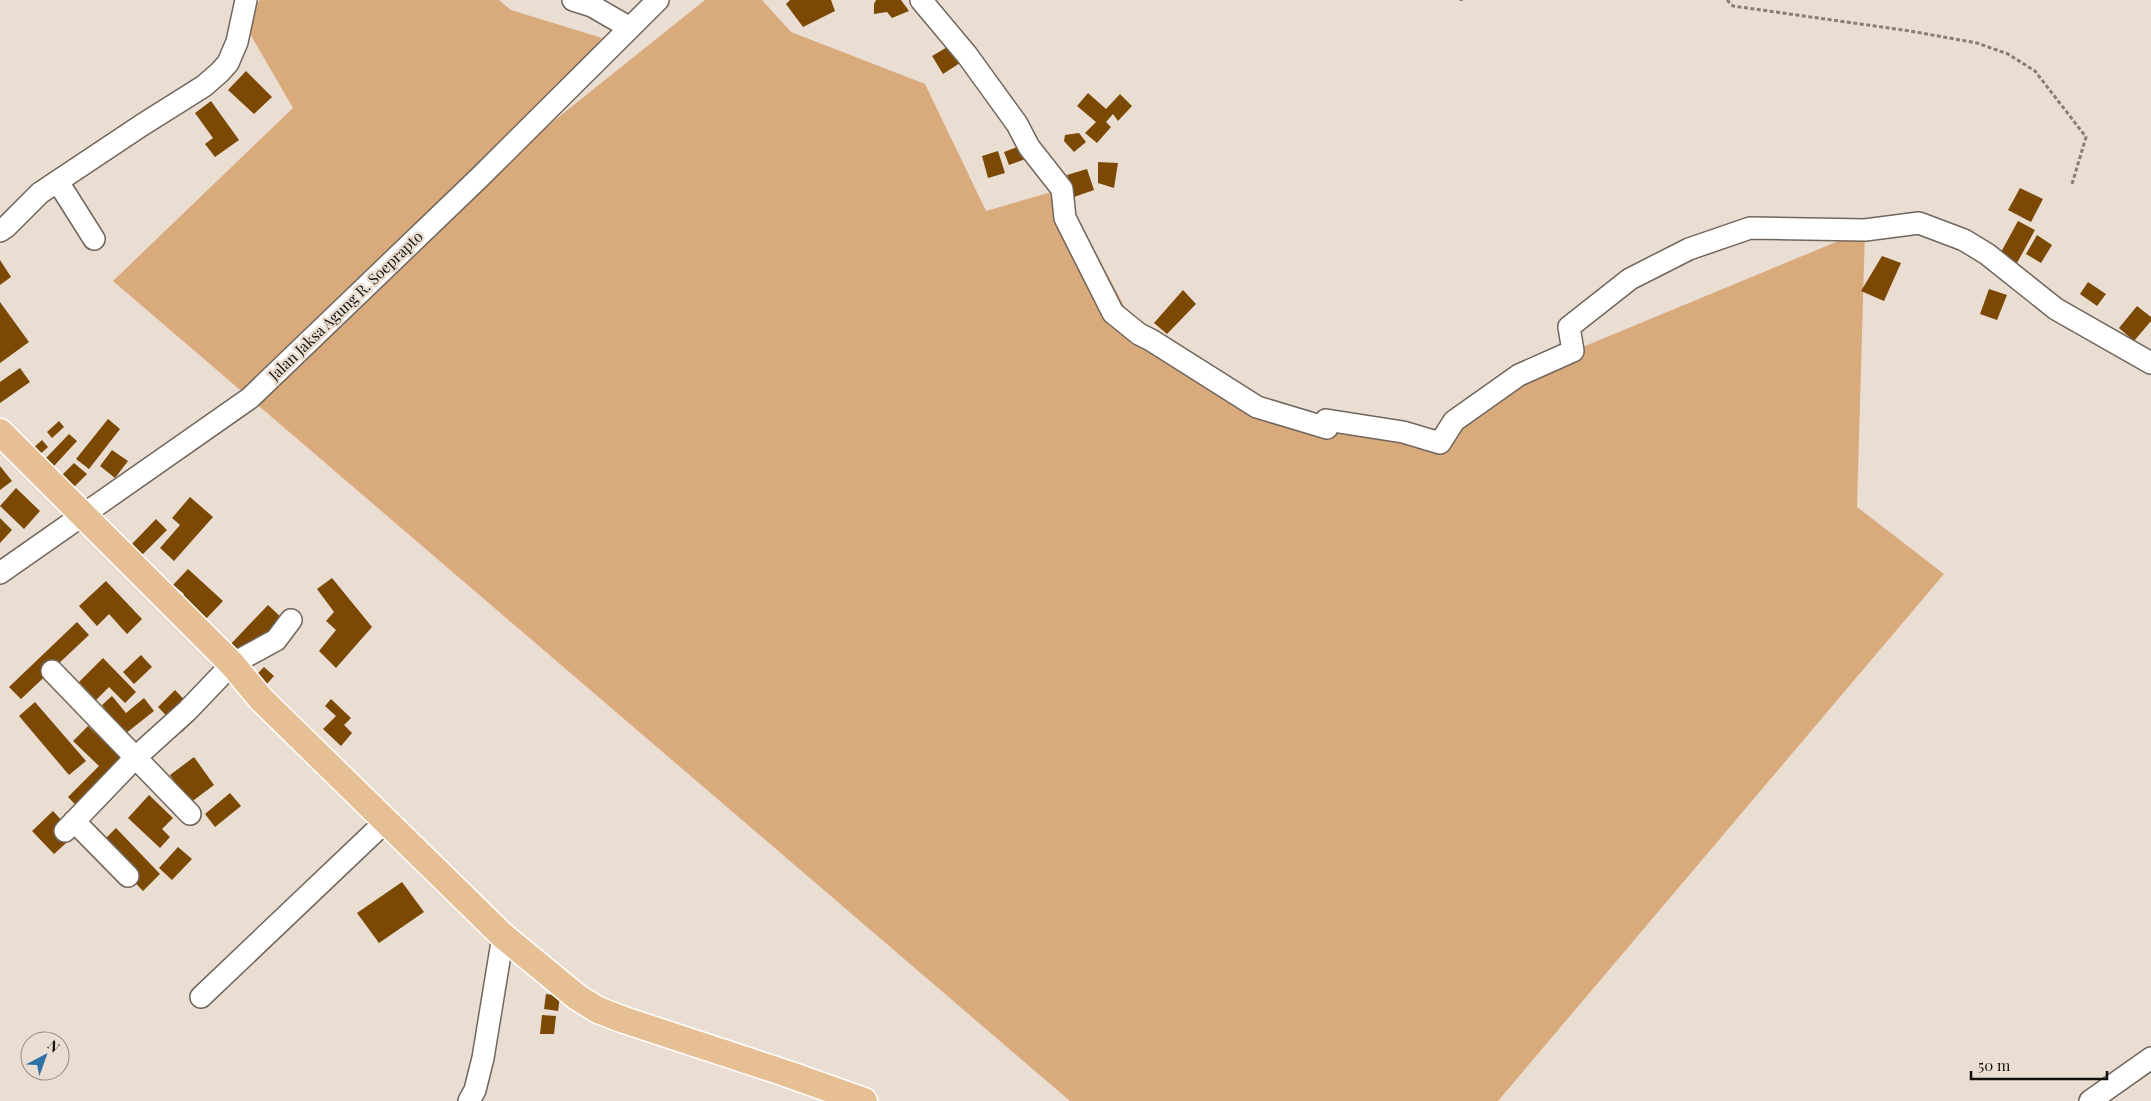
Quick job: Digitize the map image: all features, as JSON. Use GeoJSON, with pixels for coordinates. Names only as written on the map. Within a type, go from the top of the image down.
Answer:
{"type":"FeatureCollection","features":[{"type":"Feature","properties":{"kind":"main road"},"geometry":{"type":"LineString","coordinates":[[0,432],[232,664],[261,699],[385,822],[503,936],[577,997],[598,1010],[864,1101]]}},
{"type":"Feature","properties":{"kind":"street"},"geometry":{"type":"LineString","coordinates":[[0,231],[40,193],[204,86],[220,72],[228,63],[237,42],[246,0]]}},
{"type":"Feature","properties":{"kind":"street"},"geometry":{"type":"LineString","coordinates":[[573,0],[592,6],[630,28]]}},
{"type":"Feature","properties":{"kind":"street","name":"Jalan Jaksa Agung R. Soeprapto"},"geometry":{"type":"LineString","coordinates":[[0,573],[250,398],[480,177],[658,0]]}},
{"type":"Feature","properties":{"kind":"street"},"geometry":{"type":"LineString","coordinates":[[921,0],[967,55],[1017,124],[1029,147],[1062,189],[1065,218],[1113,313],[1139,334],[1257,407],[1327,428],[1326,420],[1403,432],[1440,443],[1454,421],[1519,375],[1573,351],[1568,326],[1630,279],[1689,249],[1750,228],[1865,230],[1919,224],[1964,240],[1987,254],[2056,309],[2151,363]]}},
{"type":"Feature","properties":{"kind":"street"},"geometry":{"type":"LineString","coordinates":[[58,182],[94,239]]}},
{"type":"Feature","properties":{"kind":"street"},"geometry":{"type":"LineString","coordinates":[[128,876],[69,826],[136,757],[187,711],[232,664],[276,640],[291,620]]}},
{"type":"Feature","properties":{"kind":"street"},"geometry":{"type":"LineString","coordinates":[[52,671],[190,814]]}},
{"type":"Feature","properties":{"kind":"street"},"geometry":{"type":"LineString","coordinates":[[201,997],[385,822]]}},
{"type":"Feature","properties":{"kind":"street"},"geometry":{"type":"LineString","coordinates":[[469,1101],[475,1090],[483,1058],[503,936]]}},
{"type":"Feature","properties":{"kind":"street"},"geometry":{"type":"LineString","coordinates":[[2090,1101],[2151,1058]]}},
{"type":"Feature","properties":{"kind":"path"},"geometry":{"type":"LineString","coordinates":[[1727,0],[1733,6],[1910,31],[1977,43],[2008,54],[2035,71],[2086,137],[2072,184]]}},
{"type":"Feature","properties":{"kind":"shaded area"},"geometry":{"type":"Polygon","coordinates":[[[260,0],[499,0],[511,10],[602,38],[491,171],[705,0],[762,0],[791,32],[925,84],[986,211],[1062,189],[1139,334],[1257,407],[1440,443],[1573,351],[1865,230],[1857,507],[1944,574],[1498,1101],[1070,1101],[113,281],[293,108],[242,20],[260,0]]]}},
{"type":"Feature","properties":{"kind":"building"},"geometry":{"type":"Polygon","coordinates":[[[790,0],[831,0],[835,11],[803,27],[786,4],[790,0]]]}},
{"type":"Feature","properties":{"kind":"building"},"geometry":{"type":"Polygon","coordinates":[[[876,0],[901,0],[909,11],[892,18],[887,12],[874,14],[876,0]]]}},
{"type":"Feature","properties":{"kind":"building"},"geometry":{"type":"Polygon","coordinates":[[[949,46],[960,63],[943,74],[932,56],[949,46]]]}},
{"type":"Feature","properties":{"kind":"building"},"geometry":{"type":"Polygon","coordinates":[[[246,71],[272,97],[254,114],[228,90],[246,71]]]}},
{"type":"Feature","properties":{"kind":"building"},"geometry":{"type":"Polygon","coordinates":[[[1088,93],[1106,109],[1120,94],[1132,106],[1118,121],[1113,114],[1106,122],[1111,127],[1097,143],[1085,133],[1096,122],[1077,106],[1088,93]]]}},
{"type":"Feature","properties":{"kind":"building"},"geometry":{"type":"Polygon","coordinates":[[[211,101],[239,140],[215,157],[205,144],[213,138],[195,113],[211,101]]]}},
{"type":"Feature","properties":{"kind":"building"},"geometry":{"type":"Polygon","coordinates":[[[1079,133],[1086,142],[1074,152],[1064,141],[1065,135],[1079,133]]]}},
{"type":"Feature","properties":{"kind":"building"},"geometry":{"type":"Polygon","coordinates":[[[1023,145],[1028,158],[1009,165],[1004,152],[1023,145]]]}},
{"type":"Feature","properties":{"kind":"building"},"geometry":{"type":"Polygon","coordinates":[[[998,151],[1005,173],[988,178],[982,156],[998,151]]]}},
{"type":"Feature","properties":{"kind":"building"},"geometry":{"type":"Polygon","coordinates":[[[1098,162],[1118,163],[1114,188],[1098,183],[1098,162]]]}},
{"type":"Feature","properties":{"kind":"building"},"geometry":{"type":"Polygon","coordinates":[[[1087,169],[1094,190],[1074,197],[1067,175],[1087,169]]]}},
{"type":"Feature","properties":{"kind":"building"},"geometry":{"type":"Polygon","coordinates":[[[2020,188],[2043,199],[2031,222],[2008,210],[2020,188]]]}},
{"type":"Feature","properties":{"kind":"building"},"geometry":{"type":"Polygon","coordinates":[[[2018,221],[2035,230],[2017,263],[2000,254],[2018,221]]]}},
{"type":"Feature","properties":{"kind":"building"},"geometry":{"type":"Polygon","coordinates":[[[2037,235],[2052,245],[2041,263],[2026,254],[2037,235]]]}},
{"type":"Feature","properties":{"kind":"building"},"geometry":{"type":"Polygon","coordinates":[[[1882,256],[1901,263],[1884,301],[1861,291],[1882,256]]]}},
{"type":"Feature","properties":{"kind":"building"},"geometry":{"type":"Polygon","coordinates":[[[0,260],[11,277],[0,285],[0,260]]]}},
{"type":"Feature","properties":{"kind":"building"},"geometry":{"type":"Polygon","coordinates":[[[2088,282],[2106,294],[2097,306],[2080,294],[2088,282]]]}},
{"type":"Feature","properties":{"kind":"building"},"geometry":{"type":"Polygon","coordinates":[[[1989,289],[2007,295],[1997,320],[1980,314],[1989,289]]]}},
{"type":"Feature","properties":{"kind":"building"},"geometry":{"type":"Polygon","coordinates":[[[1183,290],[1196,304],[1167,334],[1154,323],[1183,290]]]}},
{"type":"Feature","properties":{"kind":"building"},"geometry":{"type":"Polygon","coordinates":[[[0,302],[29,342],[0,363],[0,302]]]}},
{"type":"Feature","properties":{"kind":"building"},"geometry":{"type":"Polygon","coordinates":[[[2137,306],[2151,317],[2151,321],[2134,341],[2119,328],[2137,306]]]}},
{"type":"Feature","properties":{"kind":"building"},"geometry":{"type":"Polygon","coordinates":[[[20,368],[30,382],[0,403],[0,382],[20,368]]]}},
{"type":"Feature","properties":{"kind":"building"},"geometry":{"type":"Polygon","coordinates":[[[108,419],[120,429],[89,469],[76,459],[108,419]]]}},
{"type":"Feature","properties":{"kind":"building"},"geometry":{"type":"Polygon","coordinates":[[[59,421],[64,427],[52,438],[47,432],[59,421]]]}},
{"type":"Feature","properties":{"kind":"building"},"geometry":{"type":"Polygon","coordinates":[[[69,434],[77,441],[54,466],[46,458],[69,434]]]}},
{"type":"Feature","properties":{"kind":"building"},"geometry":{"type":"Polygon","coordinates":[[[42,440],[48,447],[36,458],[30,451],[42,440]]]}},
{"type":"Feature","properties":{"kind":"building"},"geometry":{"type":"Polygon","coordinates":[[[112,450],[128,461],[115,478],[100,466],[112,450]]]}},
{"type":"Feature","properties":{"kind":"building"},"geometry":{"type":"Polygon","coordinates":[[[74,463],[87,474],[74,487],[62,475],[74,463]]]}},
{"type":"Feature","properties":{"kind":"building"},"geometry":{"type":"Polygon","coordinates":[[[0,466],[12,481],[0,490],[0,466]]]}},
{"type":"Feature","properties":{"kind":"building"},"geometry":{"type":"Polygon","coordinates":[[[16,488],[40,511],[24,529],[0,506],[16,488]]]}},
{"type":"Feature","properties":{"kind":"building"},"geometry":{"type":"Polygon","coordinates":[[[190,497],[213,517],[174,561],[160,548],[180,525],[172,518],[190,497]]]}},
{"type":"Feature","properties":{"kind":"building"},"geometry":{"type":"Polygon","coordinates":[[[0,518],[12,530],[0,543],[0,518]]]}},
{"type":"Feature","properties":{"kind":"building"},"geometry":{"type":"Polygon","coordinates":[[[156,519],[167,530],[140,557],[129,547],[156,519]]]}},
{"type":"Feature","properties":{"kind":"building"},"geometry":{"type":"Polygon","coordinates":[[[188,569],[223,601],[203,622],[179,600],[184,594],[173,585],[188,569]]]}},
{"type":"Feature","properties":{"kind":"building"},"geometry":{"type":"Polygon","coordinates":[[[332,578],[372,627],[336,668],[319,651],[336,630],[326,621],[334,612],[317,589],[332,578]]]}},
{"type":"Feature","properties":{"kind":"building"},"geometry":{"type":"Polygon","coordinates":[[[106,581],[142,619],[127,634],[109,614],[97,626],[79,606],[106,581]]]}},
{"type":"Feature","properties":{"kind":"building"},"geometry":{"type":"Polygon","coordinates":[[[268,605],[283,619],[243,661],[228,647],[268,605]]]}},
{"type":"Feature","properties":{"kind":"building"},"geometry":{"type":"Polygon","coordinates":[[[77,622],[89,635],[21,699],[9,687],[77,622]]]}},
{"type":"Feature","properties":{"kind":"building"},"geometry":{"type":"Polygon","coordinates":[[[141,655],[152,667],[134,684],[123,672],[141,655]]]}},
{"type":"Feature","properties":{"kind":"building"},"geometry":{"type":"Polygon","coordinates":[[[103,658],[136,692],[125,703],[109,687],[96,700],[79,682],[103,658]]]}},
{"type":"Feature","properties":{"kind":"building"},"geometry":{"type":"Polygon","coordinates":[[[264,667],[274,676],[265,686],[255,676],[264,667]]]}},
{"type":"Feature","properties":{"kind":"building"},"geometry":{"type":"Polygon","coordinates":[[[175,690],[199,715],[182,732],[158,707],[175,690]]]}},
{"type":"Feature","properties":{"kind":"building"},"geometry":{"type":"Polygon","coordinates":[[[112,696],[126,713],[144,698],[154,711],[125,734],[102,705],[112,696]]]}},
{"type":"Feature","properties":{"kind":"building"},"geometry":{"type":"Polygon","coordinates":[[[331,699],[351,718],[344,725],[352,733],[341,746],[323,729],[336,716],[325,706],[331,699]]]}},
{"type":"Feature","properties":{"kind":"building"},"geometry":{"type":"Polygon","coordinates":[[[35,702],[86,761],[69,775],[19,716],[35,702]]]}},
{"type":"Feature","properties":{"kind":"building"},"geometry":{"type":"Polygon","coordinates":[[[88,726],[137,773],[90,820],[68,797],[99,766],[73,741],[88,726]]]}},
{"type":"Feature","properties":{"kind":"building"},"geometry":{"type":"Polygon","coordinates":[[[194,757],[214,785],[190,803],[170,775],[194,757]]]}},
{"type":"Feature","properties":{"kind":"building"},"geometry":{"type":"Polygon","coordinates":[[[230,793],[241,806],[215,827],[205,814],[230,793]]]}},
{"type":"Feature","properties":{"kind":"building"},"geometry":{"type":"Polygon","coordinates":[[[149,795],[173,818],[162,829],[170,837],[160,848],[128,818],[149,795]]]}},
{"type":"Feature","properties":{"kind":"building"},"geometry":{"type":"Polygon","coordinates":[[[53,811],[75,835],[54,854],[32,831],[53,811]]]}},
{"type":"Feature","properties":{"kind":"building"},"geometry":{"type":"Polygon","coordinates":[[[116,828],[160,874],[143,891],[99,845],[116,828]]]}},
{"type":"Feature","properties":{"kind":"building"},"geometry":{"type":"Polygon","coordinates":[[[178,847],[192,859],[172,880],[159,868],[178,847]]]}},
{"type":"Feature","properties":{"kind":"building"},"geometry":{"type":"Polygon","coordinates":[[[402,882],[424,912],[379,943],[357,913],[402,882]]]}},
{"type":"Feature","properties":{"kind":"building"},"geometry":{"type":"Polygon","coordinates":[[[546,994],[560,996],[558,1011],[544,1009],[546,994]]]}},
{"type":"Feature","properties":{"kind":"building"},"geometry":{"type":"Polygon","coordinates":[[[542,1015],[556,1016],[554,1034],[540,1034],[542,1015]]]}}]}
